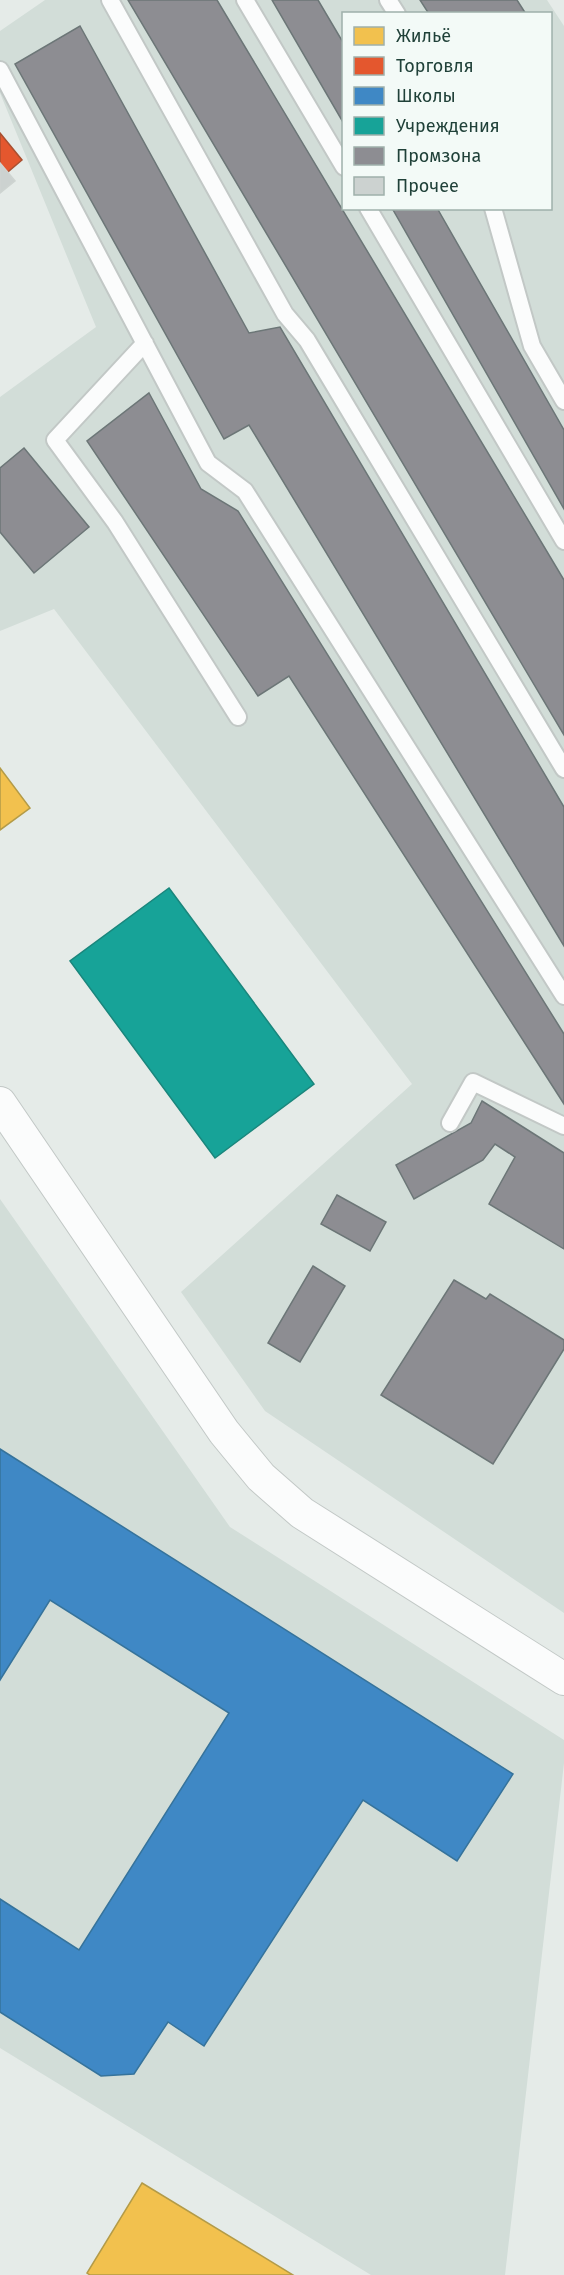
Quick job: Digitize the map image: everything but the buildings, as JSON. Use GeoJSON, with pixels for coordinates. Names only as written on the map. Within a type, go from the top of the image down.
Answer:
{"type":"FeatureCollection","features":[{"type":"Feature","properties":{"kind":"street"},"geometry":{"type":"LineString","coordinates":[[0,1103],[224,1432],[261,1477],[302,1512],[564,1679]]}},
{"type":"Feature","properties":{"kind":"lane"},"geometry":{"type":"LineString","coordinates":[[110,0],[285,314],[307,340],[564,769]]}},
{"type":"Feature","properties":{"kind":"lane"},"geometry":{"type":"LineString","coordinates":[[245,0],[342,164]]}},
{"type":"Feature","properties":{"kind":"lane"},"geometry":{"type":"LineString","coordinates":[[0,70],[208,463],[245,491],[564,996]]}},
{"type":"Feature","properties":{"kind":"lane"},"geometry":{"type":"LineString","coordinates":[[369,210],[564,542]]}},
{"type":"Feature","properties":{"kind":"lane"},"geometry":{"type":"LineString","coordinates":[[494,210],[532,346],[564,401]]}},
{"type":"Feature","properties":{"kind":"lane"},"geometry":{"type":"LineString","coordinates":[[145,344],[55,440],[116,522],[238,717]]}},
{"type":"Feature","properties":{"kind":"lane"},"geometry":{"type":"LineString","coordinates":[[450,1123],[473,1082],[564,1126]]}},
{"type":"Feature","properties":{"kind":"shaded area"},"geometry":{"type":"Polygon","coordinates":[[[45,0],[547,0],[564,26],[564,1613],[265,1411],[181,1292],[412,1084],[54,609],[0,631],[0,397],[96,327],[0,93],[0,31],[45,0]]]}},
{"type":"Feature","properties":{"kind":"shaded area"},"geometry":{"type":"Polygon","coordinates":[[[0,1199],[230,1527],[564,1740],[564,1763],[505,2275],[371,2275],[0,2048],[0,1199]]]}}]}
